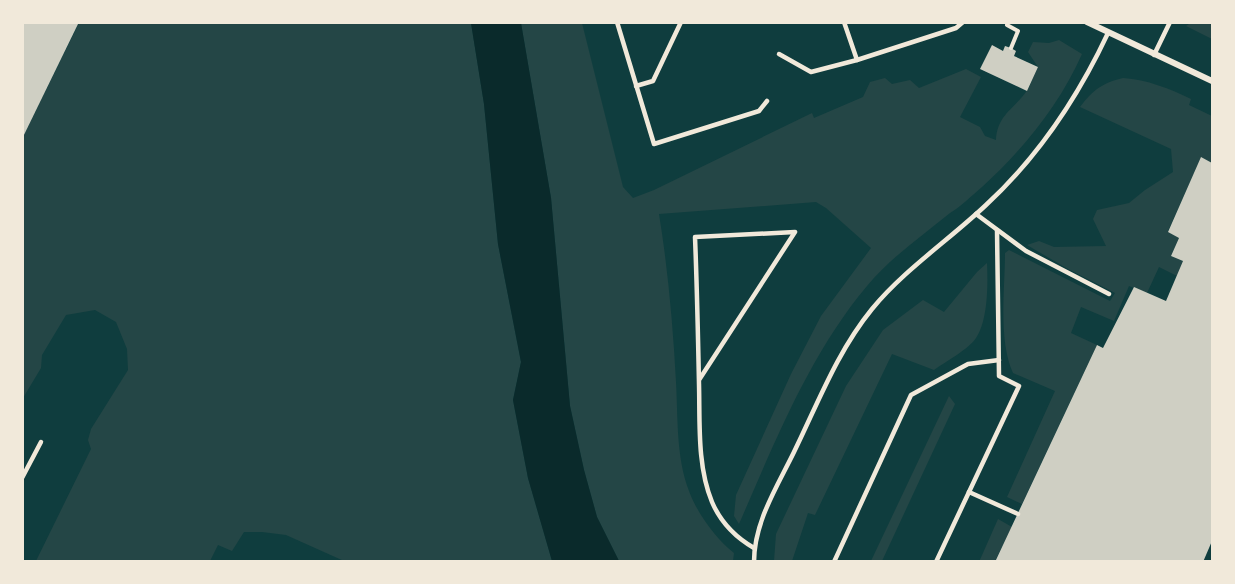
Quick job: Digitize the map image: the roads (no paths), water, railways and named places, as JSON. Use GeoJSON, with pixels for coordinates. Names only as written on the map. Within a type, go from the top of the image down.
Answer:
{"type":"FeatureCollection","features":[{"type":"Feature","properties":{"kind":"street"},"geometry":{"type":"LineString","coordinates":[[1087,22],[1212,81]]}},
{"type":"Feature","properties":{"kind":"lane"},"geometry":{"type":"LineString","coordinates":[[617,22],[654,144],[759,111],[767,101]]}},
{"type":"Feature","properties":{"kind":"lane"},"geometry":{"type":"LineString","coordinates":[[636,86],[653,81],[681,22]]}},
{"type":"Feature","properties":{"kind":"lane"},"geometry":{"type":"LineString","coordinates":[[844,22],[857,60]]}},
{"type":"Feature","properties":{"kind":"lane"},"geometry":{"type":"LineString","coordinates":[[779,54],[811,72],[857,60],[956,28],[963,22]]}},
{"type":"Feature","properties":{"kind":"lane"},"geometry":{"type":"LineString","coordinates":[[1154,55],[1170,22]]}},
{"type":"Feature","properties":{"kind":"lane"},"geometry":{"type":"LineString","coordinates":[[754,561],[754,548],[759,526],[769,502],[850,339],[898,282],[1007,185],[1044,141],[1092,69],[1108,33]]}},
{"type":"Feature","properties":{"kind":"lane"},"geometry":{"type":"LineString","coordinates":[[976,214],[1026,250],[1109,294]]}},
{"type":"Feature","properties":{"kind":"lane"},"geometry":{"type":"LineString","coordinates":[[936,561],[1019,386],[999,376],[997,230]]}},
{"type":"Feature","properties":{"kind":"lane"},"geometry":{"type":"LineString","coordinates":[[699,380],[795,232],[695,237],[700,442],[705,478],[712,501],[727,527],[739,539],[754,548]]}},
{"type":"Feature","properties":{"kind":"lane"},"geometry":{"type":"LineString","coordinates":[[834,561],[911,395],[968,364],[999,360]]}},
{"type":"Feature","properties":{"kind":"lane"},"geometry":{"type":"LineString","coordinates":[[22,478],[41,442]]}},
{"type":"Feature","properties":{"kind":"lane"},"geometry":{"type":"LineString","coordinates":[[969,492],[1018,514]]}}]}
